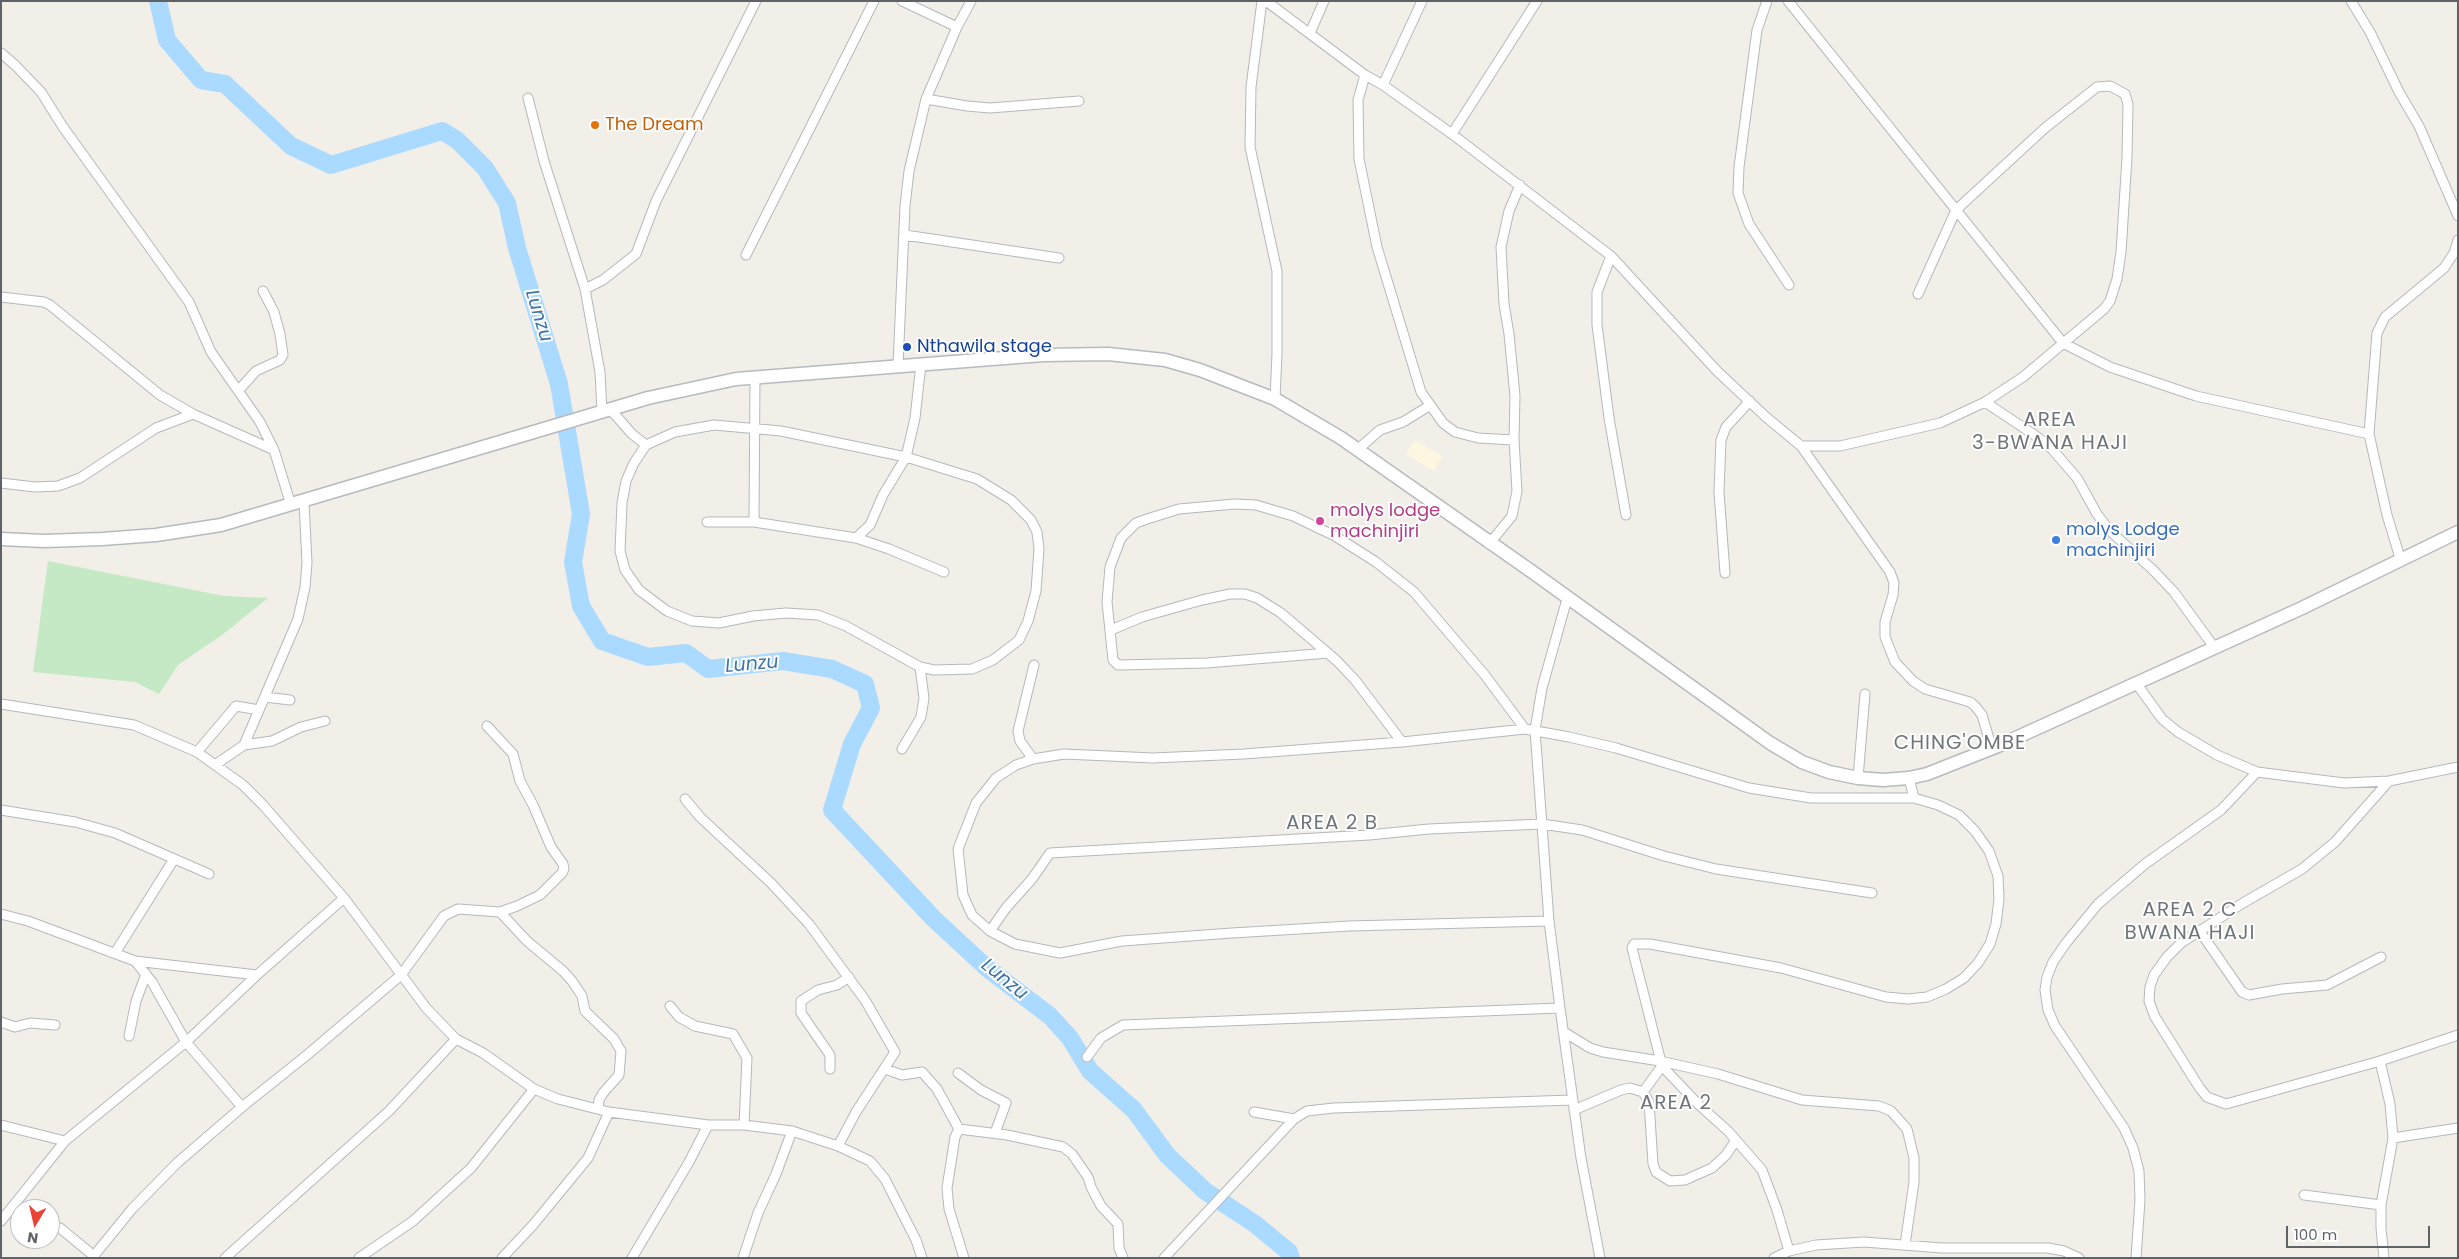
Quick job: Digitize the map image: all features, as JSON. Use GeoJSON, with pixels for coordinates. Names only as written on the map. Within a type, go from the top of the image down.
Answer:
{"type":"FeatureCollection","features":[{"type":"Feature","properties":{"kind":"main road"},"geometry":{"type":"LineString","coordinates":[[1,539],[63,540],[156,535],[222,525],[606,411],[699,386],[755,377],[898,365],[973,362],[1043,355],[1108,354],[1165,360],[1200,370],[1274,399],[1308,418],[1531,571],[1567,599],[1770,743],[1802,762],[1829,772],[1858,778],[1909,778],[1957,764],[1992,749],[2401,561],[2458,532]]}},
{"type":"Feature","properties":{"kind":"street"},"geometry":{"type":"LineString","coordinates":[[585,289],[603,280],[636,254],[656,201],[756,1]]}},
{"type":"Feature","properties":{"kind":"street"},"geometry":{"type":"LineString","coordinates":[[746,255],[874,1]]}},
{"type":"Feature","properties":{"kind":"street"},"geometry":{"type":"LineString","coordinates":[[902,1],[957,27]]}},
{"type":"Feature","properties":{"kind":"street"},"geometry":{"type":"LineString","coordinates":[[898,365],[909,171],[926,99],[957,27],[971,1]]}},
{"type":"Feature","properties":{"kind":"street"},"geometry":{"type":"LineString","coordinates":[[1262,1],[1251,87],[1250,147],[1277,271],[1277,353],[1274,399]]}},
{"type":"Feature","properties":{"kind":"street"},"geometry":{"type":"LineString","coordinates":[[1266,1],[1365,76],[1383,85],[1452,134],[1611,256],[1696,350],[1750,402],[1801,446],[1890,572],[1894,583],[1893,595],[1885,622],[1885,637],[1895,662],[1913,681],[1925,689],[1970,702],[1982,715],[1992,749]]}},
{"type":"Feature","properties":{"kind":"street"},"geometry":{"type":"LineString","coordinates":[[1310,33],[1324,1]]}},
{"type":"Feature","properties":{"kind":"street"},"geometry":{"type":"LineString","coordinates":[[1383,85],[1422,1]]}},
{"type":"Feature","properties":{"kind":"street"},"geometry":{"type":"LineString","coordinates":[[1452,134],[1537,1]]}},
{"type":"Feature","properties":{"kind":"street"},"geometry":{"type":"LineString","coordinates":[[1767,1],[1757,30],[1739,167],[1738,193],[1749,224],[1789,285]]}},
{"type":"Feature","properties":{"kind":"street"},"geometry":{"type":"LineString","coordinates":[[1788,1],[2063,343],[2110,367],[2196,396],[2369,434]]}},
{"type":"Feature","properties":{"kind":"street"},"geometry":{"type":"LineString","coordinates":[[2351,1],[2370,32],[2399,92],[2419,126],[2458,216]]}},
{"type":"Feature","properties":{"kind":"street"},"geometry":{"type":"LineString","coordinates":[[1,53],[41,92],[63,127],[189,302],[210,352],[260,422],[274,450],[291,505]]}},
{"type":"Feature","properties":{"kind":"street"},"geometry":{"type":"LineString","coordinates":[[1365,76],[1358,100],[1359,159],[1377,247],[1421,392],[1442,423],[1455,432],[1478,438],[1514,440]]}},
{"type":"Feature","properties":{"kind":"street"},"geometry":{"type":"LineString","coordinates":[[1801,446],[1840,446],[1940,423],[1985,402],[2023,377],[2104,309],[2110,301],[2117,279],[2121,252],[2127,158],[2128,104],[2125,94],[2110,86],[2097,87],[2045,128],[1956,210],[1918,294]]}},
{"type":"Feature","properties":{"kind":"street"},"geometry":{"type":"LineString","coordinates":[[528,98],[544,162],[585,289],[606,411],[646,445]]}},
{"type":"Feature","properties":{"kind":"street"},"geometry":{"type":"LineString","coordinates":[[926,99],[990,108],[1079,101]]}},
{"type":"Feature","properties":{"kind":"street"},"geometry":{"type":"LineString","coordinates":[[1489,544],[1512,516],[1516,507],[1518,491],[1514,440],[1515,396],[1504,304],[1502,247],[1509,211],[1520,185]]}},
{"type":"Feature","properties":{"kind":"street"},"geometry":{"type":"LineString","coordinates":[[905,235],[1058,258]]}},
{"type":"Feature","properties":{"kind":"street"},"geometry":{"type":"LineString","coordinates":[[2401,561],[2387,515],[2369,434],[2377,333],[2386,317],[2444,268],[2454,253],[2458,240]]}},
{"type":"Feature","properties":{"kind":"street"},"geometry":{"type":"LineString","coordinates":[[1611,256],[1597,292],[1597,325],[1609,418],[1626,515]]}},
{"type":"Feature","properties":{"kind":"street"},"geometry":{"type":"LineString","coordinates":[[238,391],[256,371],[280,360],[283,355],[274,312],[263,291]]}},
{"type":"Feature","properties":{"kind":"street"},"geometry":{"type":"LineString","coordinates":[[1,297],[44,302],[50,305],[143,383],[193,414],[274,450]]}},
{"type":"Feature","properties":{"kind":"street"},"geometry":{"type":"LineString","coordinates":[[856,538],[870,525],[884,495],[906,457],[915,418],[921,364]]}},
{"type":"Feature","properties":{"kind":"street"},"geometry":{"type":"LineString","coordinates":[[754,522],[755,377]]}},
{"type":"Feature","properties":{"kind":"street"},"geometry":{"type":"LineString","coordinates":[[1725,574],[1719,492],[1721,440],[1726,427],[1750,402]]}},
{"type":"Feature","properties":{"kind":"street"},"geometry":{"type":"LineString","coordinates":[[1985,402],[2052,449],[2077,478],[2097,514],[2109,530],[2174,592],[2214,647]]}},
{"type":"Feature","properties":{"kind":"street"},"geometry":{"type":"LineString","coordinates":[[1357,450],[1380,430],[1403,422],[1429,406]]}},
{"type":"Feature","properties":{"kind":"street"},"geometry":{"type":"LineString","coordinates":[[1,483],[35,487],[58,486],[80,478],[156,428],[193,414]]}},
{"type":"Feature","properties":{"kind":"street"},"geometry":{"type":"LineString","coordinates":[[714,425],[754,427],[906,457],[977,478],[1010,500],[1031,520],[1037,532],[1039,549],[1036,591],[1028,621],[1018,640],[993,660],[972,668],[934,670],[920,667],[846,626],[818,615],[786,613],[753,616],[719,623],[692,622],[667,610],[639,590],[625,570],[620,551],[622,502],[626,481],[634,463],[646,445],[692,428],[714,425]]}},
{"type":"Feature","properties":{"kind":"street"},"geometry":{"type":"LineString","coordinates":[[244,745],[298,619],[303,602],[307,556],[304,502]]}},
{"type":"Feature","properties":{"kind":"street"},"geometry":{"type":"LineString","coordinates":[[1328,654],[1206,663],[1118,665],[1113,660],[1107,602],[1110,567],[1121,538],[1136,523],[1179,509],[1218,505],[1256,506],[1293,516],[1335,536],[1376,562],[1414,592],[1484,674],[1524,729]]}},
{"type":"Feature","properties":{"kind":"street"},"geometry":{"type":"LineString","coordinates":[[707,522],[754,522],[856,538],[889,549],[944,572]]}},
{"type":"Feature","properties":{"kind":"street"},"geometry":{"type":"LineString","coordinates":[[1111,630],[1142,617],[1202,600],[1230,594],[1245,594],[1258,598],[1281,613],[1355,680],[1402,742]]}},
{"type":"Feature","properties":{"kind":"street"},"geometry":{"type":"LineString","coordinates":[[1567,599],[1542,688],[1536,730],[1549,921],[1572,1100],[1600,1258]]}},
{"type":"Feature","properties":{"kind":"street"},"geometry":{"type":"LineString","coordinates":[[1033,759],[1020,741],[1018,731],[1034,665]]}},
{"type":"Feature","properties":{"kind":"street"},"geometry":{"type":"LineString","coordinates":[[902,748],[921,717],[924,698],[920,667]]}},
{"type":"Feature","properties":{"kind":"street"},"geometry":{"type":"LineString","coordinates":[[2136,682],[2162,719],[2178,732],[2230,762],[2257,772],[2344,783],[2389,781],[2458,767]]}},
{"type":"Feature","properties":{"kind":"street"},"geometry":{"type":"LineString","coordinates":[[1858,778],[1865,694]]}},
{"type":"Feature","properties":{"kind":"street"},"geometry":{"type":"LineString","coordinates":[[265,697],[290,700]]}},
{"type":"Feature","properties":{"kind":"street"},"geometry":{"type":"LineString","coordinates":[[1,704],[134,725],[197,752],[243,785],[264,805],[344,898],[427,1009],[456,1039],[483,1053],[534,1089],[558,1099],[609,1112],[708,1125],[744,1125],[792,1131],[838,1146],[870,1161],[885,1179],[916,1240],[922,1258]]}},
{"type":"Feature","properties":{"kind":"street"},"geometry":{"type":"LineString","coordinates":[[197,752],[236,706],[260,710]]}},
{"type":"Feature","properties":{"kind":"street"},"geometry":{"type":"LineString","coordinates":[[215,765],[244,745],[278,739],[301,727],[325,721]]}},
{"type":"Feature","properties":{"kind":"street"},"geometry":{"type":"LineString","coordinates":[[60,1228],[93,1257],[153,1186],[242,1107],[307,1055],[401,975],[420,947],[448,912],[458,909],[500,912],[530,901],[540,894],[564,869],[563,864],[551,847],[533,805],[520,781],[514,754],[487,726]]}},
{"type":"Feature","properties":{"kind":"street"},"geometry":{"type":"LineString","coordinates":[[1549,921],[1348,926],[1232,933],[1122,941],[1060,954],[1015,944],[990,930],[972,915],[963,895],[958,849],[976,803],[996,778],[1016,765],[1033,759],[1064,754],[1153,758],[1206,756],[1402,742],[1524,729],[1616,748],[1749,788],[1811,798],[1914,798],[1938,804],[1959,816],[1970,826],[1990,851],[1998,876],[1999,899],[1996,924],[1990,944],[1968,973],[1936,993],[1927,997],[1908,999],[1886,997],[1781,968],[1650,944],[1634,944],[1632,954],[1661,1064],[1698,1104],[1751,1156],[1767,1179],[1789,1251]]}},
{"type":"Feature","properties":{"kind":"street"},"geometry":{"type":"LineString","coordinates":[[2136,1258],[2140,1200],[2138,1171],[2133,1148],[2124,1128],[2055,1026],[2048,1010],[2045,990],[2047,978],[2053,962],[2066,943],[2098,904],[2145,864],[2221,810],[2257,772]]}},
{"type":"Feature","properties":{"kind":"street"},"geometry":{"type":"LineString","coordinates":[[1909,778],[1914,798]]}},
{"type":"Feature","properties":{"kind":"street"},"geometry":{"type":"LineString","coordinates":[[2389,781],[2335,842],[2302,869],[2199,930],[2167,957],[2154,975],[2150,987],[2149,1001],[2155,1017],[2207,1097],[2226,1104],[2380,1060],[2458,1035]]}},
{"type":"Feature","properties":{"kind":"street"},"geometry":{"type":"LineString","coordinates":[[685,800],[700,817],[771,883],[809,924],[866,1000],[895,1052],[856,1112],[838,1146]]}},
{"type":"Feature","properties":{"kind":"street"},"geometry":{"type":"LineString","coordinates":[[1,810],[75,822],[115,832],[209,874]]}},
{"type":"Feature","properties":{"kind":"street"},"geometry":{"type":"LineString","coordinates":[[990,930],[1032,879],[1050,852],[1542,824],[1582,830],[1664,856],[1716,869],[1872,893]]}},
{"type":"Feature","properties":{"kind":"street"},"geometry":{"type":"LineString","coordinates":[[116,953],[174,859]]}},
{"type":"Feature","properties":{"kind":"street"},"geometry":{"type":"LineString","coordinates":[[1,1221],[4,1210],[65,1142],[186,1042],[257,975],[344,898]]}},
{"type":"Feature","properties":{"kind":"street"},"geometry":{"type":"LineString","coordinates":[[500,912],[527,941],[563,971],[582,996],[585,1011],[614,1040],[620,1051],[619,1075],[603,1093],[598,1109]]}},
{"type":"Feature","properties":{"kind":"street"},"geometry":{"type":"LineString","coordinates":[[1,914],[135,961],[257,975]]}},
{"type":"Feature","properties":{"kind":"street"},"geometry":{"type":"LineString","coordinates":[[2199,930],[2242,992],[2249,995],[2282,989],[2327,985],[2381,957]]}},
{"type":"Feature","properties":{"kind":"street"},"geometry":{"type":"LineString","coordinates":[[135,961],[146,974],[186,1042],[242,1107]]}},
{"type":"Feature","properties":{"kind":"street"},"geometry":{"type":"LineString","coordinates":[[128,1036],[136,1000],[146,974]]}},
{"type":"Feature","properties":{"kind":"street"},"geometry":{"type":"LineString","coordinates":[[830,1069],[830,1055],[801,1013],[801,1001],[818,990],[837,985],[849,978]]}},
{"type":"Feature","properties":{"kind":"street"},"geometry":{"type":"LineString","coordinates":[[670,1006],[679,1017],[695,1026],[733,1034],[747,1058],[744,1125]]}},
{"type":"Feature","properties":{"kind":"street"},"geometry":{"type":"LineString","coordinates":[[1087,1057],[1101,1038],[1123,1025],[1560,1008]]}},
{"type":"Feature","properties":{"kind":"street"},"geometry":{"type":"LineString","coordinates":[[1,1022],[15,1027],[30,1023],[55,1026]]}},
{"type":"Feature","properties":{"kind":"street"},"geometry":{"type":"LineString","coordinates":[[1564,1032],[1597,1050],[1740,1079],[1802,1100],[1879,1106],[1891,1111],[1907,1129],[1914,1158],[1914,1182],[1905,1245]]}},
{"type":"Feature","properties":{"kind":"street"},"geometry":{"type":"LineString","coordinates":[[225,1258],[389,1111],[456,1039]]}},
{"type":"Feature","properties":{"kind":"street"},"geometry":{"type":"LineString","coordinates":[[2380,1060],[2390,1104],[2393,1138],[2381,1205],[2380,1228],[2384,1258]]}},
{"type":"Feature","properties":{"kind":"street"},"geometry":{"type":"LineString","coordinates":[[1642,1092],[1661,1064]]}},
{"type":"Feature","properties":{"kind":"street"},"geometry":{"type":"LineString","coordinates":[[885,1069],[902,1075],[922,1072],[938,1089],[959,1129],[947,1188],[949,1210],[964,1258]]}},
{"type":"Feature","properties":{"kind":"street"},"geometry":{"type":"LineString","coordinates":[[958,1073],[980,1090],[1006,1103],[995,1133]]}},
{"type":"Feature","properties":{"kind":"street"},"geometry":{"type":"LineString","coordinates":[[1574,1110],[1620,1090],[1630,1088],[1642,1092],[1649,1102],[1653,1164],[1656,1172],[1663,1178],[1670,1180],[1685,1180],[1712,1168],[1726,1155],[1736,1140]]}},
{"type":"Feature","properties":{"kind":"street"},"geometry":{"type":"LineString","coordinates":[[359,1258],[412,1221],[471,1168],[534,1089]]}},
{"type":"Feature","properties":{"kind":"street"},"geometry":{"type":"LineString","coordinates":[[1164,1258],[1294,1119],[1307,1110],[1572,1100]]}},
{"type":"Feature","properties":{"kind":"street"},"geometry":{"type":"LineString","coordinates":[[502,1258],[533,1226],[588,1158],[609,1112]]}},
{"type":"Feature","properties":{"kind":"street"},"geometry":{"type":"LineString","coordinates":[[1254,1112],[1294,1119]]}},
{"type":"Feature","properties":{"kind":"street"},"geometry":{"type":"LineString","coordinates":[[1,1125],[65,1142]]}},
{"type":"Feature","properties":{"kind":"street"},"geometry":{"type":"LineString","coordinates":[[632,1258],[679,1179],[708,1125]]}},
{"type":"Feature","properties":{"kind":"street"},"geometry":{"type":"LineString","coordinates":[[2393,1138],[2458,1128]]}},
{"type":"Feature","properties":{"kind":"street"},"geometry":{"type":"LineString","coordinates":[[959,1129],[995,1133],[1056,1144],[1072,1154],[1088,1177],[1101,1206],[1118,1224],[1119,1248],[1122,1258]]}},
{"type":"Feature","properties":{"kind":"street"},"geometry":{"type":"LineString","coordinates":[[743,1258],[758,1213],[792,1131]]}},
{"type":"Feature","properties":{"kind":"street"},"geometry":{"type":"LineString","coordinates":[[2304,1195],[2381,1205]]}},
{"type":"Feature","properties":{"kind":"street"},"geometry":{"type":"LineString","coordinates":[[1774,1258],[1789,1251],[1840,1243],[1942,1248],[2048,1248],[2064,1251],[2079,1258]]}},
{"type":"Feature","properties":{"kind":"shaded area"},"geometry":{"type":"Polygon","coordinates":[[[1415,440],[1443,457],[1434,471],[1406,454],[1415,440]]]}},
{"type":"Feature","properties":{"kind":"green space"},"geometry":{"type":"Polygon","coordinates":[[[48,561],[224,596],[268,598],[222,635],[178,665],[159,694],[135,682],[33,672],[48,561]]]}},
{"type":"Feature","properties":{"kind":"waterway","name":"Lunzu"},"geometry":{"type":"LineString","coordinates":[[158,1],[167,40],[201,80],[225,84],[291,146],[331,165],[442,131],[457,140],[485,168],[507,203],[517,248],[559,384],[581,514],[573,562],[581,606],[602,641],[648,657],[686,653],[708,669],[783,661],[832,669],[865,684],[871,708],[852,744],[832,810],[933,918],[987,968],[1050,1016],[1070,1038],[1090,1071],[1134,1110],[1167,1155],[1205,1191],[1255,1224],[1289,1252],[1291,1258]]}},
{"type":"Feature","properties":{"kind":"place","name":"The Dream"},"geometry":{"type":"Point","coordinates":[595,125]}},
{"type":"Feature","properties":{"kind":"place","name":"Nthawila stage"},"geometry":{"type":"Point","coordinates":[907,347]}},
{"type":"Feature","properties":{"kind":"place","name":"molys lodge machinjiri"},"geometry":{"type":"Point","coordinates":[1320,521]}},
{"type":"Feature","properties":{"kind":"place","name":"molys Lodge machinjiri"},"geometry":{"type":"Point","coordinates":[2056,540]}},
{"type":"Feature","properties":{"kind":"district","name":"AREA 3-BWANA HAJI"},"geometry":{"type":"Point","coordinates":[2050,432]}},
{"type":"Feature","properties":{"kind":"district","name":"CHING'OMBE"},"geometry":{"type":"Point","coordinates":[1960,744]}},
{"type":"Feature","properties":{"kind":"district","name":"AREA 2 B"},"geometry":{"type":"Point","coordinates":[1332,824]}},
{"type":"Feature","properties":{"kind":"district","name":"AREA 2 C BWANA HAJI"},"geometry":{"type":"Point","coordinates":[2190,922]}},
{"type":"Feature","properties":{"kind":"district","name":"AREA 2"},"geometry":{"type":"Point","coordinates":[1676,1104]}}]}
